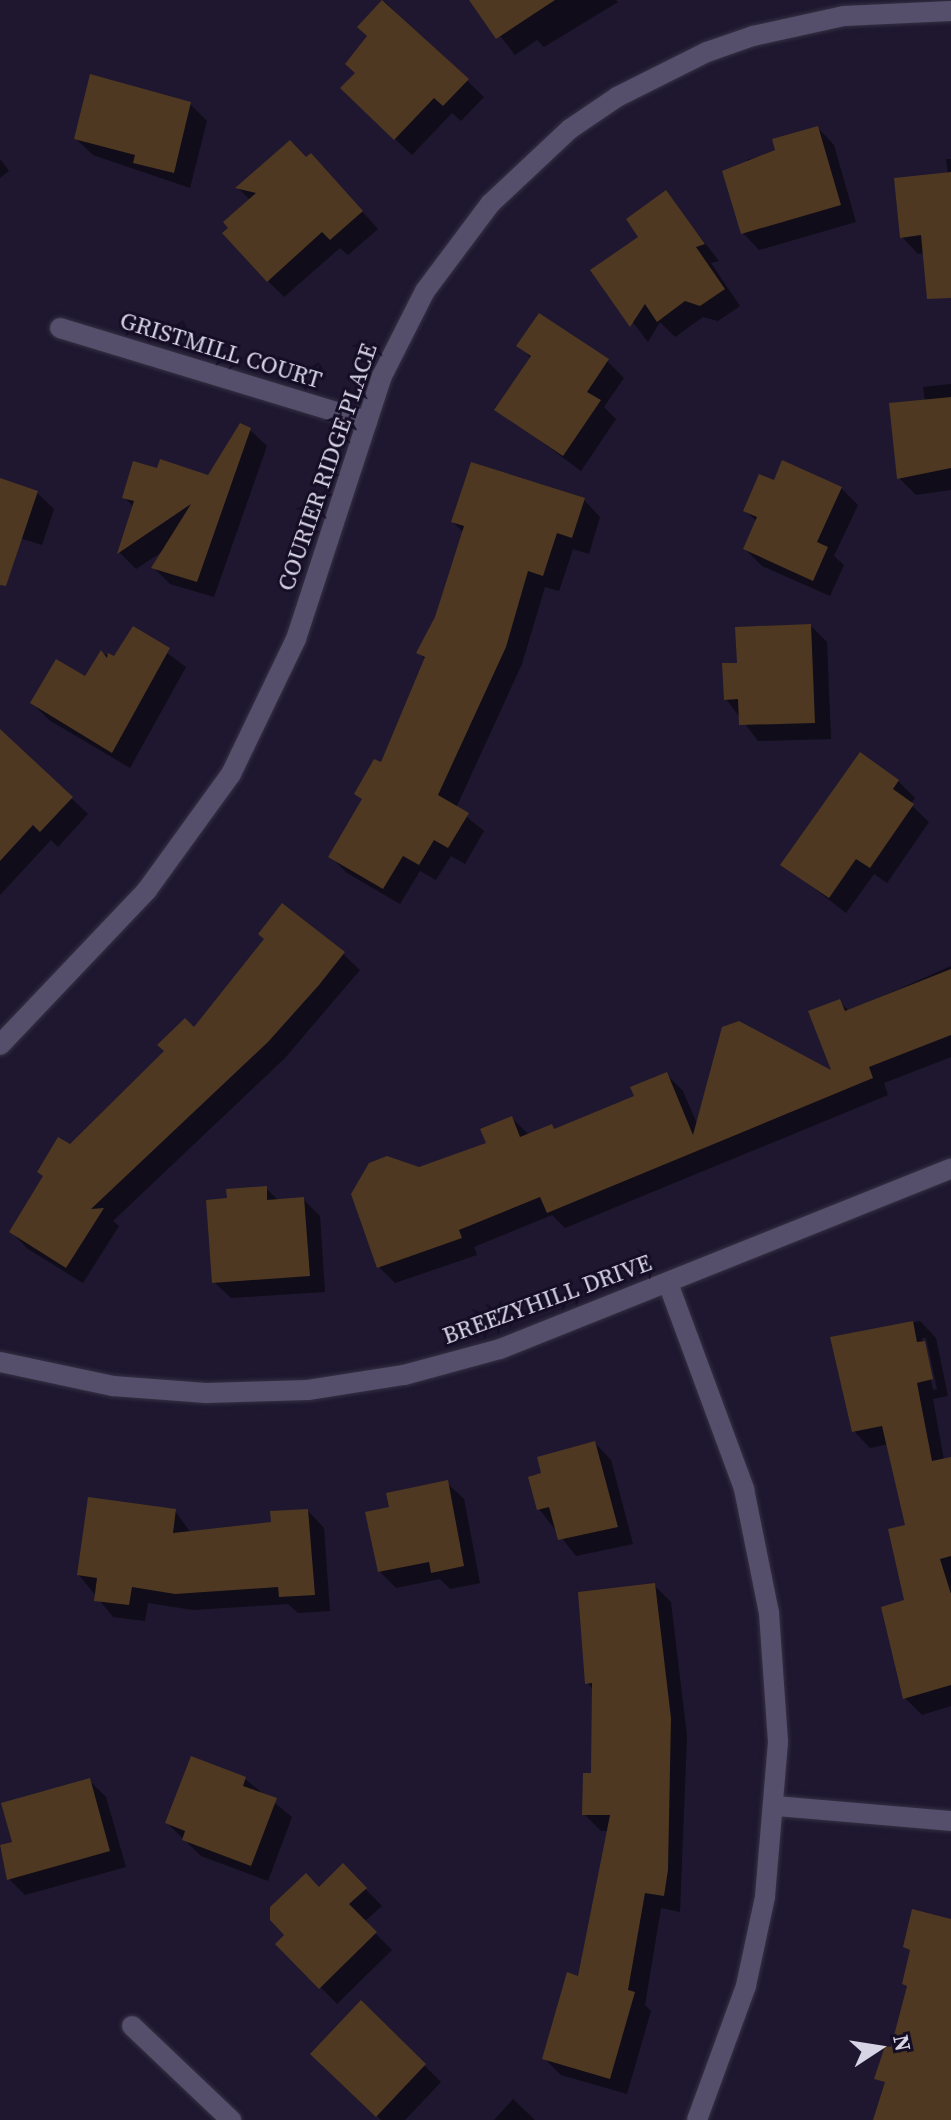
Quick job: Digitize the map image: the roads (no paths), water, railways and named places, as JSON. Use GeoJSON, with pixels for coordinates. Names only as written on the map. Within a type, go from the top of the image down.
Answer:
{"type":"FeatureCollection","features":[{"type":"Feature","properties":{"kind":"street","name":"COURIER RIDGE PLACE"},"geometry":{"type":"LineString","coordinates":[[0,1045],[147,890],[231,774],[296,639],[367,421],[403,332],[451,250],[528,165],[570,129],[661,73],[753,36],[844,16],[951,11]]}},
{"type":"Feature","properties":{"kind":"street","name":"GRISTMILL COURT"},"geometry":{"type":"LineString","coordinates":[[60,328],[367,421]]}},
{"type":"Feature","properties":{"kind":"street","name":"BREEZYHILL DRIVE"},"geometry":{"type":"LineString","coordinates":[[0,1362],[113,1386],[206,1393],[308,1390],[404,1375],[500,1349],[951,1169]]}},
{"type":"Feature","properties":{"kind":"street"},"geometry":{"type":"LineString","coordinates":[[668,1283],[727,1432],[758,1548],[776,1676],[776,1806],[746,1986],[697,2120]]}},
{"type":"Feature","properties":{"kind":"street"},"geometry":{"type":"LineString","coordinates":[[776,1806],[951,1821]]}},
{"type":"Feature","properties":{"kind":"street"},"geometry":{"type":"LineString","coordinates":[[132,2026],[231,2120]]}}]}
